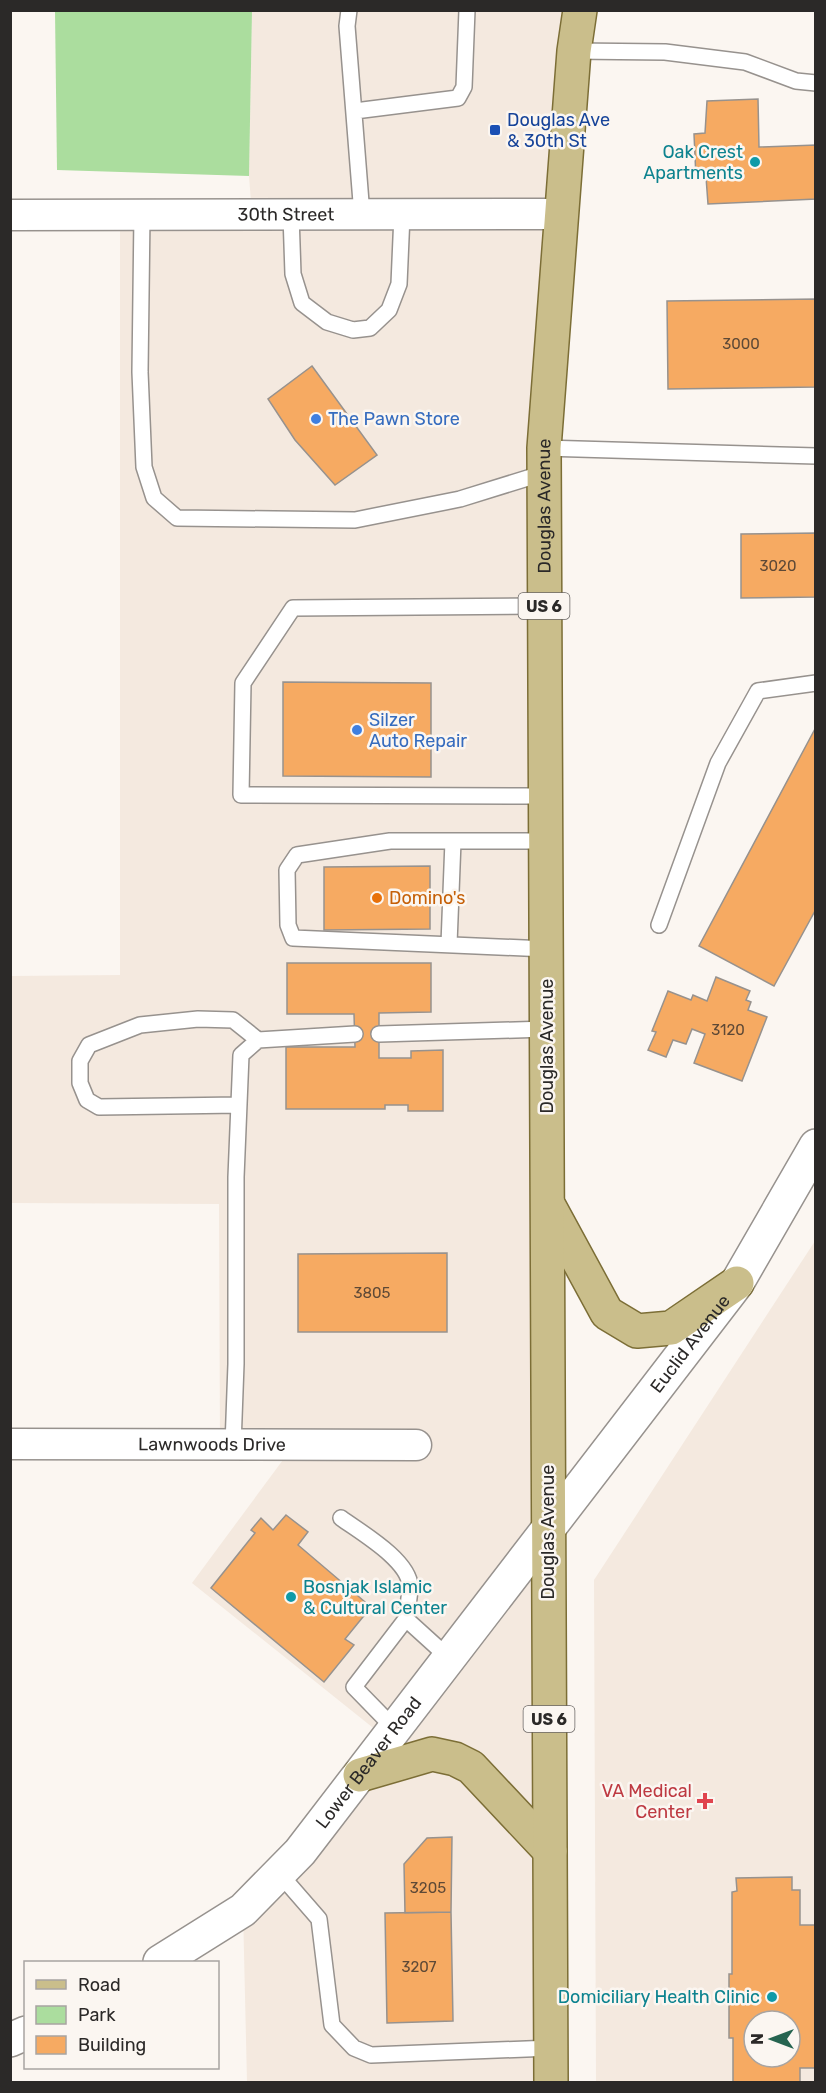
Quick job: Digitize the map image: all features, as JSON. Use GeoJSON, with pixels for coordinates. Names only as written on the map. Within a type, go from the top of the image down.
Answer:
{"type":"FeatureCollection","features":[{"type":"Feature","properties":{"kind":"main road","name":"Douglas Avenue"},"geometry":{"type":"LineString","coordinates":[[551,2082],[544,460],[574,51],[580,10]]}},
{"type":"Feature","properties":{"kind":"main road"},"geometry":{"type":"LineString","coordinates":[[547,1204],[607,1312],[637,1331],[671,1328],[737,1283]]}},
{"type":"Feature","properties":{"kind":"main road"},"geometry":{"type":"LineString","coordinates":[[360,1775],[432,1754],[455,1759],[471,1767],[550,1851]]}},
{"type":"Feature","properties":{"kind":"street","name":"30th Street"},"geometry":{"type":"LineString","coordinates":[[10,215],[562,214]]}},
{"type":"Feature","properties":{"kind":"street","name":"Euclid Avenue"},"geometry":{"type":"LineString","coordinates":[[549,1530],[737,1283],[813,1155]]}},
{"type":"Feature","properties":{"kind":"street","name":"Lawnwoods Drive"},"geometry":{"type":"LineString","coordinates":[[10,1444],[416,1446]]}},
{"type":"Feature","properties":{"kind":"street","name":"Lower Beaver Road"},"geometry":{"type":"LineString","coordinates":[[162,1961],[243,1910],[300,1852],[549,1530]]}},
{"type":"Feature","properties":{"kind":"street"},"geometry":{"type":"LineString","coordinates":[[10,2040],[24,2034]]}},
{"type":"Feature","properties":{"kind":"lane"},"geometry":{"type":"LineString","coordinates":[[349,10],[347,26],[362,215]]}},
{"type":"Feature","properties":{"kind":"lane"},"geometry":{"type":"LineString","coordinates":[[355,111],[458,98],[464,87],[467,10]]}},
{"type":"Feature","properties":{"kind":"lane"},"geometry":{"type":"LineString","coordinates":[[574,51],[665,52],[745,62],[796,81],[816,83]]}},
{"type":"Feature","properties":{"kind":"lane"},"geometry":{"type":"LineString","coordinates":[[142,215],[140,372],[144,467],[153,498],[177,518],[355,520],[460,499],[544,460],[816,456]]}},
{"type":"Feature","properties":{"kind":"lane"},"geometry":{"type":"LineString","coordinates":[[291,215],[293,274],[302,303],[327,322],[353,330],[370,328],[389,310],[399,284],[402,215]]}},
{"type":"Feature","properties":{"kind":"lane"},"geometry":{"type":"LineString","coordinates":[[544,606],[293,608],[243,683],[241,795],[545,796]]}},
{"type":"Feature","properties":{"kind":"lane"},"geometry":{"type":"LineString","coordinates":[[659,925],[718,763],[758,691],[816,683]]}},
{"type":"Feature","properties":{"kind":"lane"},"geometry":{"type":"LineString","coordinates":[[546,841],[390,841],[297,855],[287,870],[288,925],[293,938],[546,949]]}},
{"type":"Feature","properties":{"kind":"lane"},"geometry":{"type":"LineString","coordinates":[[450,944],[453,841]]}},
{"type":"Feature","properties":{"kind":"lane"},"geometry":{"type":"LineString","coordinates":[[239,1105],[99,1107],[87,1100],[80,1083],[80,1061],[89,1045],[140,1025],[198,1019],[233,1020],[258,1040]]}},
{"type":"Feature","properties":{"kind":"lane"},"geometry":{"type":"LineString","coordinates":[[379,1034],[546,1029]]}},
{"type":"Feature","properties":{"kind":"lane"},"geometry":{"type":"LineString","coordinates":[[233,1445],[236,1364],[236,1177],[241,1055],[258,1040],[355,1034]]}},
{"type":"Feature","properties":{"kind":"lane"},"geometry":{"type":"LineString","coordinates":[[341,1518],[393,1557],[404,1570],[410,1584],[406,1619],[354,1687],[395,1729]]}},
{"type":"Feature","properties":{"kind":"lane"},"geometry":{"type":"LineString","coordinates":[[406,1619],[450,1658]]}},
{"type":"Feature","properties":{"kind":"lane"},"geometry":{"type":"LineString","coordinates":[[279,1873],[319,1919],[333,2025],[354,2048],[371,2055],[551,2048]]}},
{"type":"Feature","properties":{"kind":"shaded area"},"geometry":{"type":"Polygon","coordinates":[[[252,11],[580,11],[544,448],[551,2082],[247,2082],[243,1910],[387,1739],[192,1583],[294,1445],[220,1445],[219,1204],[11,1203],[11,976],[120,975],[120,215],[252,215],[249,176],[252,11]]]}},
{"type":"Feature","properties":{"kind":"shaded area","name":"VA Medical Center"},"geometry":{"type":"Polygon","coordinates":[[[815,1241],[815,2082],[596,2082],[594,1580],[815,1241]]]}},
{"type":"Feature","properties":{"kind":"green space"},"geometry":{"type":"Polygon","coordinates":[[[55,11],[252,11],[249,176],[57,170],[55,11]]]}},
{"type":"Feature","properties":{"kind":"building","name":"Oak Crest Apartments"},"geometry":{"type":"Polygon","coordinates":[[[758,99],[759,147],[816,145],[816,199],[708,204],[706,177],[696,178],[694,134],[705,133],[707,101],[758,99]]]}},
{"type":"Feature","properties":{"kind":"building"},"geometry":{"type":"Polygon","coordinates":[[[816,299],[816,387],[668,389],[667,301],[816,299]]]}},
{"type":"Feature","properties":{"kind":"building","name":"The Pawn Store"},"geometry":{"type":"Polygon","coordinates":[[[312,366],[377,455],[335,485],[295,440],[268,399],[312,366]]]}},
{"type":"Feature","properties":{"kind":"building"},"geometry":{"type":"Polygon","coordinates":[[[816,533],[816,597],[741,598],[741,534],[816,533]]]}},
{"type":"Feature","properties":{"kind":"building","name":"Silzer Auto Repair"},"geometry":{"type":"Polygon","coordinates":[[[283,682],[431,683],[431,777],[283,776],[283,682]]]}},
{"type":"Feature","properties":{"kind":"building"},"geometry":{"type":"Polygon","coordinates":[[[816,727],[816,909],[774,986],[699,946],[816,727]]]}},
{"type":"Feature","properties":{"kind":"building","name":"Domino's"},"geometry":{"type":"Polygon","coordinates":[[[430,866],[430,929],[324,930],[324,867],[430,866]]]}},
{"type":"Feature","properties":{"kind":"building"},"geometry":{"type":"Polygon","coordinates":[[[287,963],[431,963],[431,1012],[379,1013],[379,1058],[411,1058],[411,1051],[443,1050],[443,1111],[408,1111],[408,1105],[385,1105],[385,1109],[286,1109],[286,1047],[355,1047],[354,1014],[287,1014],[287,963]]]}},
{"type":"Feature","properties":{"kind":"building"},"geometry":{"type":"Polygon","coordinates":[[[716,977],[750,991],[746,1000],[751,1002],[748,1010],[767,1017],[742,1081],[694,1063],[705,1034],[692,1029],[686,1044],[673,1040],[666,1057],[648,1050],[656,1032],[652,1031],[668,991],[691,1000],[693,995],[707,1001],[716,977]]]}},
{"type":"Feature","properties":{"kind":"building"},"geometry":{"type":"Polygon","coordinates":[[[447,1253],[447,1332],[298,1332],[298,1254],[447,1253]]]}},
{"type":"Feature","properties":{"kind":"building","name":"Bosnjak Islamic & Cultural Center"},"geometry":{"type":"Polygon","coordinates":[[[286,1515],[308,1532],[298,1545],[371,1607],[345,1639],[354,1645],[324,1682],[211,1588],[255,1533],[251,1530],[261,1518],[273,1530],[286,1515]]]}},
{"type":"Feature","properties":{"kind":"building"},"geometry":{"type":"Polygon","coordinates":[[[452,1837],[451,1912],[405,1913],[404,1864],[427,1838],[452,1837]]]}},
{"type":"Feature","properties":{"kind":"building","name":"Domiciliary Health Clinic"},"geometry":{"type":"Polygon","coordinates":[[[792,1877],[792,1890],[800,1890],[800,1925],[816,1925],[816,2068],[802,2068],[802,2009],[742,2009],[742,2069],[800,2069],[800,2082],[733,2082],[733,2038],[729,2038],[729,1974],[732,1974],[732,1892],[737,1891],[736,1878],[792,1877]]]}},
{"type":"Feature","properties":{"kind":"building"},"geometry":{"type":"Polygon","coordinates":[[[451,1912],[453,2021],[387,2023],[385,1913],[451,1912]]]}},
{"type":"Feature","properties":{"kind":"place","name":"Douglas Ave & 30th St"},"geometry":{"type":"Point","coordinates":[495,130]}},
{"type":"Feature","properties":{"kind":"place","name":"Oak Crest Apartments"},"geometry":{"type":"Point","coordinates":[755,162]}},
{"type":"Feature","properties":{"kind":"place","name":"The Pawn Store"},"geometry":{"type":"Point","coordinates":[316,419]}},
{"type":"Feature","properties":{"kind":"place","name":"Silzer Auto Repair"},"geometry":{"type":"Point","coordinates":[357,730]}},
{"type":"Feature","properties":{"kind":"place","name":"Domino's"},"geometry":{"type":"Point","coordinates":[377,898]}},
{"type":"Feature","properties":{"kind":"place","name":"Bosnjak Islamic & Cultural Center"},"geometry":{"type":"Point","coordinates":[291,1597]}},
{"type":"Feature","properties":{"kind":"place","name":"VA Medical Center"},"geometry":{"type":"Point","coordinates":[705,1801]}},
{"type":"Feature","properties":{"kind":"place","name":"Domiciliary Health Clinic"},"geometry":{"type":"Point","coordinates":[772,1997]}}]}
